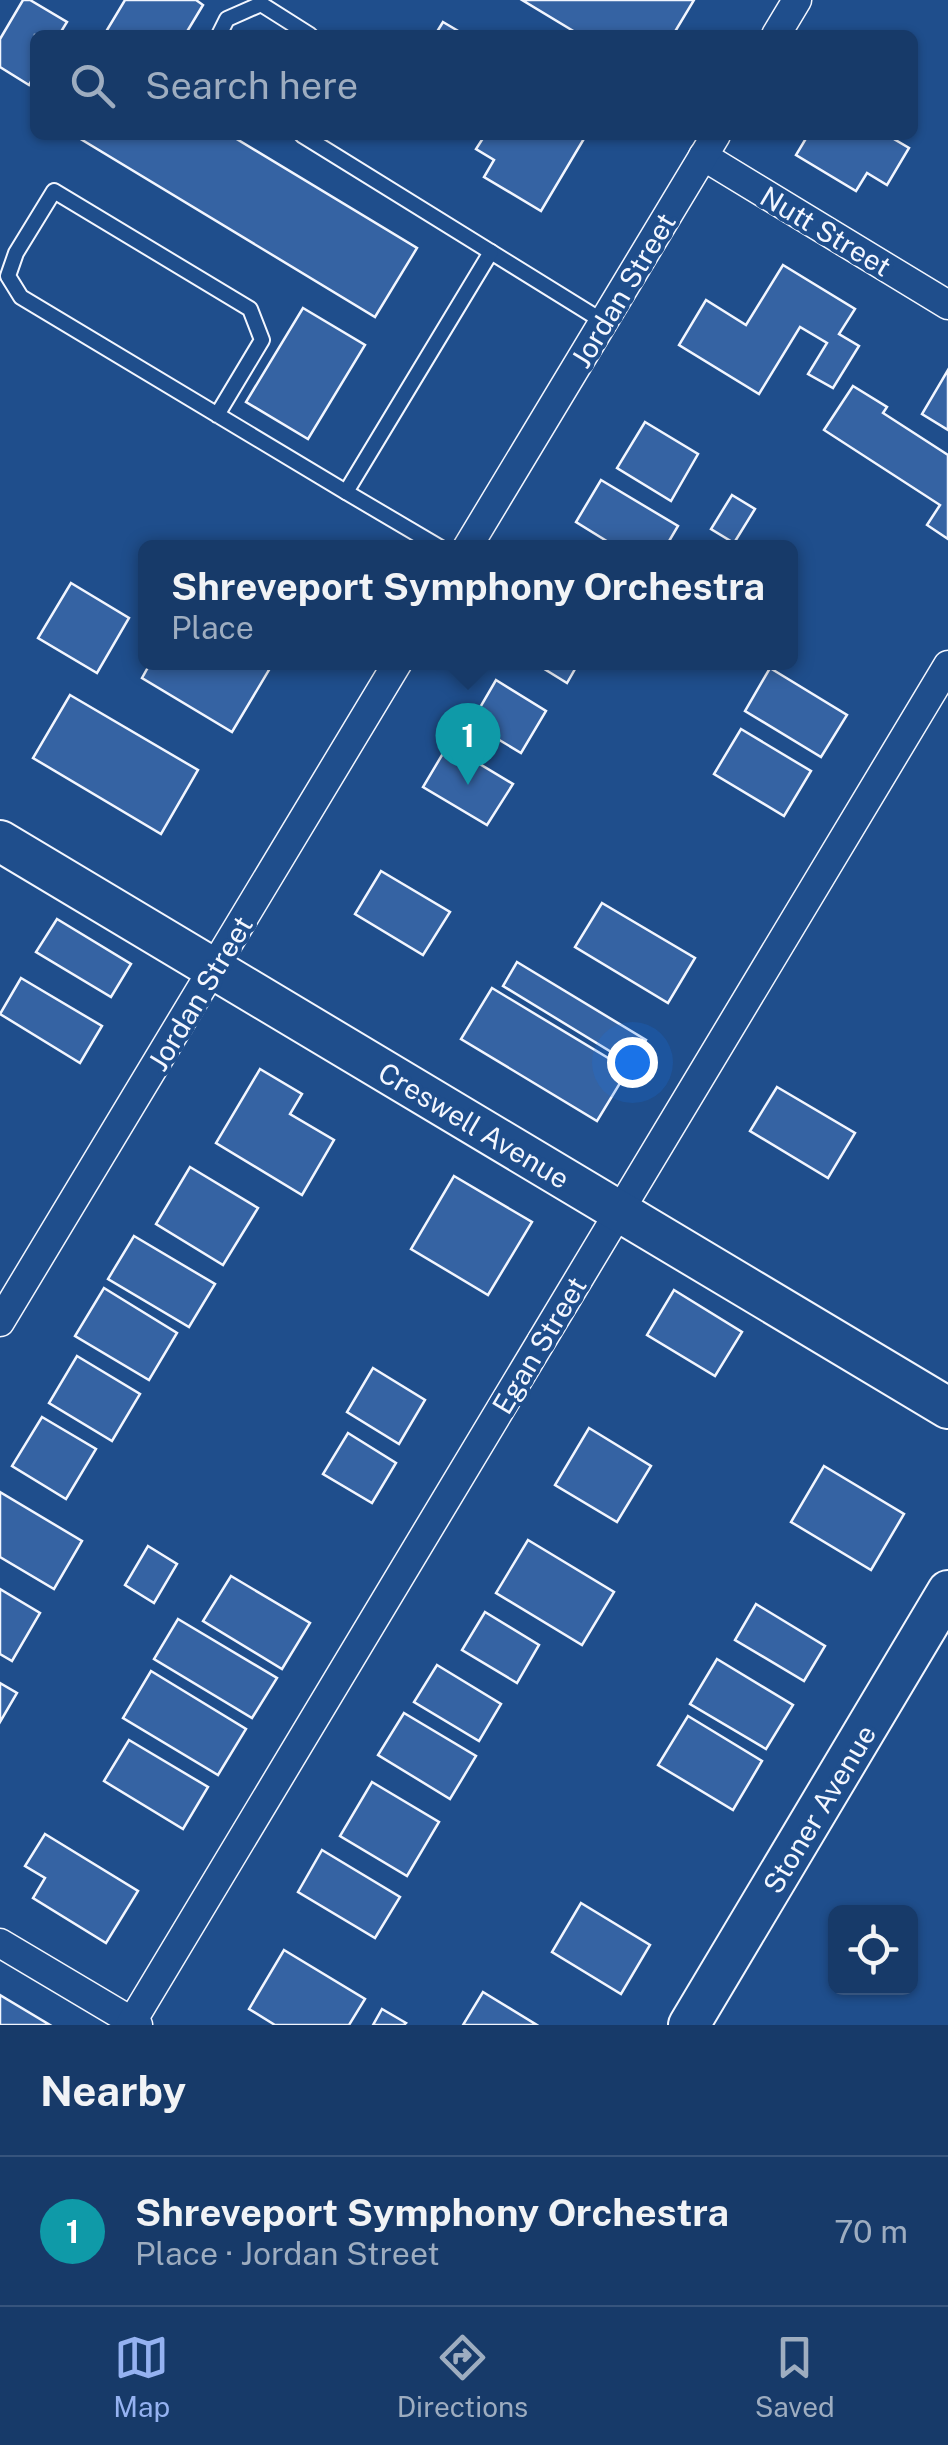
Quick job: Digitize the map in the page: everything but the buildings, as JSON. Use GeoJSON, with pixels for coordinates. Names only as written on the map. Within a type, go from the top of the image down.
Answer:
{"type":"FeatureCollection","features":[{"type":"Feature","properties":{"kind":"street"},"geometry":{"type":"LineString","coordinates":[[779,30],[797,0]]}},
{"type":"Feature","properties":{"kind":"street","name":"Nutt Street"},"geometry":{"type":"LineString","coordinates":[[709,146],[948,305]]}},
{"type":"Feature","properties":{"kind":"street","name":"Jordan Street"},"geometry":{"type":"LineString","coordinates":[[473,540],[709,146]]}},
{"type":"Feature","properties":{"kind":"street","name":"Egan Street"},"geometry":{"type":"LineString","coordinates":[[133,2024],[948,664]]}},
{"type":"Feature","properties":{"kind":"street","name":"Jordan Street"},"geometry":{"type":"LineString","coordinates":[[0,1322],[393,670]]}},
{"type":"Feature","properties":{"kind":"street","name":"Creswell Avenue"},"geometry":{"type":"LineString","coordinates":[[0,841],[948,1408]]}},
{"type":"Feature","properties":{"kind":"street","name":"Stoner Avenue"},"geometry":{"type":"LineString","coordinates":[[689,2025],[946,1600]]}},
{"type":"Feature","properties":{"kind":"street"},"geometry":{"type":"LineString","coordinates":[[0,1943],[133,2024]]}},
{"type":"Feature","properties":{"kind":"lane"},"geometry":{"type":"LineString","coordinates":[[222,30],[227,20],[261,4],[302,30]]}},
{"type":"Feature","properties":{"kind":"lane"},"geometry":{"type":"LineString","coordinates":[[310,140],[604,322]]}},
{"type":"Feature","properties":{"kind":"lane"},"geometry":{"type":"LineString","coordinates":[[218,415],[262,340],[250,309],[54,190],[16,253],[8,276],[21,297],[346,492],[428,540]]}},
{"type":"Feature","properties":{"kind":"lane"},"geometry":{"type":"LineString","coordinates":[[346,492],[491,252]]}},
{"type":"Feature","properties":{"kind":"place","name":"Shreveport Symphony Orchestra"},"geometry":{"type":"Point","coordinates":[468,785]}}]}
